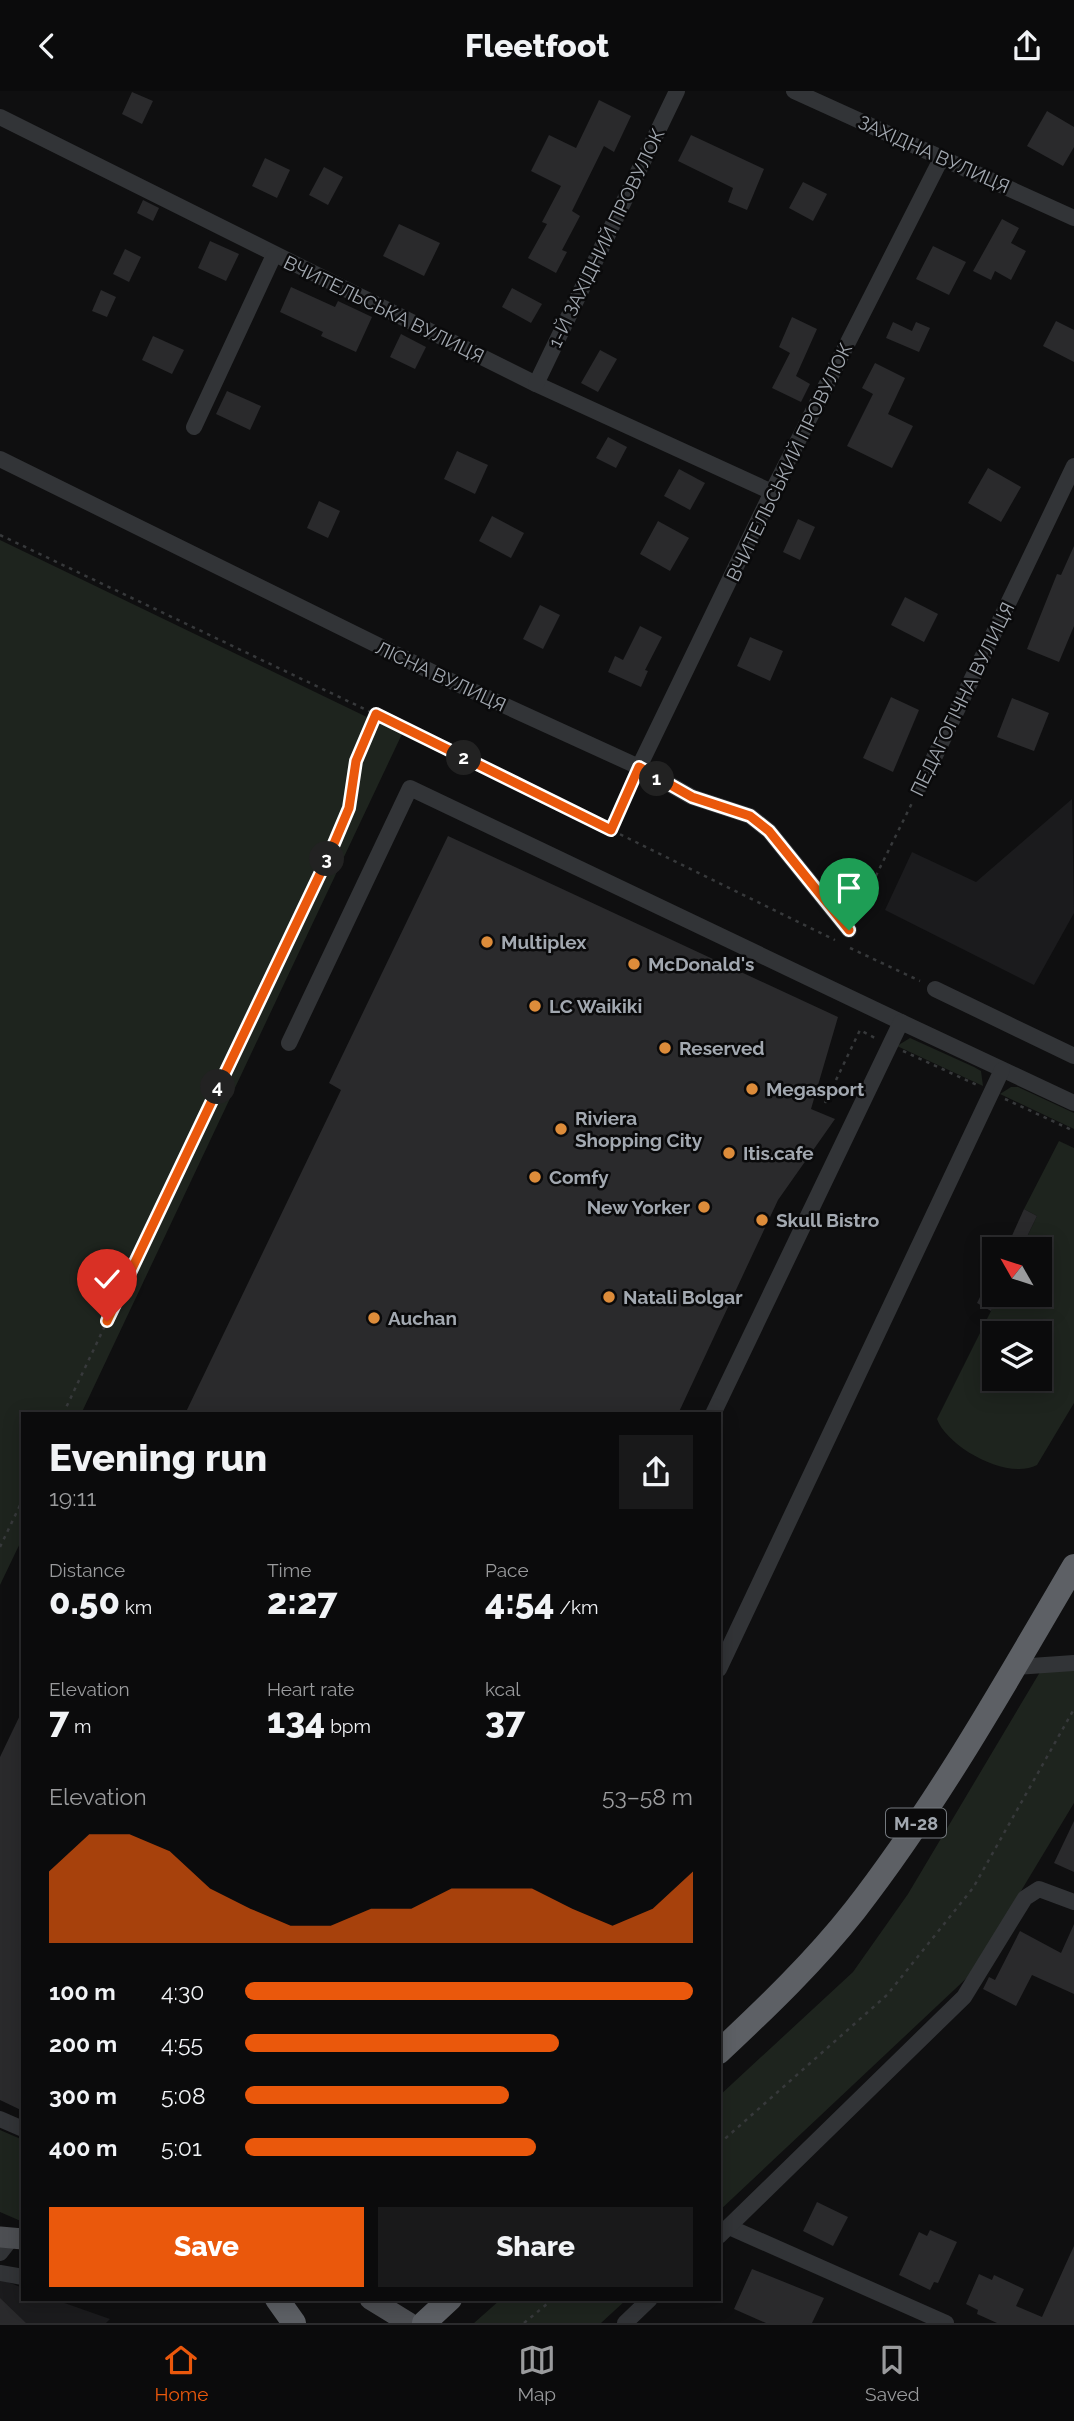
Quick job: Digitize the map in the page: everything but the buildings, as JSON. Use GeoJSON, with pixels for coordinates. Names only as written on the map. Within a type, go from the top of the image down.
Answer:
{"type":"FeatureCollection","features":[{"type":"Feature","properties":{"kind":"highway","name":"М-28"},"geometry":{"type":"LineString","coordinates":[[721,2050],[819,1953],[887,1867],[1015,1667],[1074,1566]]}},
{"type":"Feature","properties":{"kind":"highway"},"geometry":{"type":"LineString","coordinates":[[278,2301],[294,2323]]}},
{"type":"Feature","properties":{"kind":"highway"},"geometry":{"type":"LineString","coordinates":[[424,2323],[448,2301]]}},
{"type":"Feature","properties":{"kind":"main road"},"geometry":{"type":"LineString","coordinates":[[373,2301],[408,2323]]}},
{"type":"Feature","properties":{"kind":"street","name":"1-Й ЗАХІДНИЙ ПРОВУЛОК"},"geometry":{"type":"LineString","coordinates":[[536,384],[677,91]]}},
{"type":"Feature","properties":{"kind":"street","name":"ЗАХІДНА ВУЛИЦЯ"},"geometry":{"type":"LineString","coordinates":[[794,91],[1074,218]]}},
{"type":"Feature","properties":{"kind":"street","name":"ВЧИТЕЛЬСЬКА ВУЛИЦЯ"},"geometry":{"type":"LineString","coordinates":[[0,117],[536,384],[772,492]]}},
{"type":"Feature","properties":{"kind":"street","name":"ВЧИТЕЛЬСЬКИЙ ПРОВУЛОК"},"geometry":{"type":"LineString","coordinates":[[639,767],[772,492],[942,157]]}},
{"type":"Feature","properties":{"kind":"street"},"geometry":{"type":"LineString","coordinates":[[194,427],[274,255]]}},
{"type":"Feature","properties":{"kind":"street","name":"ЛІСНА ВУЛИЦЯ"},"geometry":{"type":"LineString","coordinates":[[0,459],[440,676],[639,767],[692,797],[740,812],[760,823],[799,865],[849,930]]}},
{"type":"Feature","properties":{"kind":"street","name":"ПЕДАГОГІЧНА ВУЛИЦЯ"},"geometry":{"type":"LineString","coordinates":[[921,785],[1074,466]]}},
{"type":"Feature","properties":{"kind":"street"},"geometry":{"type":"LineString","coordinates":[[289,1043],[410,789],[1074,1103]]}},
{"type":"Feature","properties":{"kind":"street"},"geometry":{"type":"LineString","coordinates":[[935,989],[1074,1056]]}},
{"type":"Feature","properties":{"kind":"street"},"geometry":{"type":"LineString","coordinates":[[714,1412],[901,1022]]}},
{"type":"Feature","properties":{"kind":"street"},"geometry":{"type":"LineString","coordinates":[[721,1665],[1002,1070]]}},
{"type":"Feature","properties":{"kind":"street"},"geometry":{"type":"LineString","coordinates":[[1015,1667],[1074,1663]]}},
{"type":"Feature","properties":{"kind":"street"},"geometry":{"type":"LineString","coordinates":[[946,2323],[724,2231],[964,1997],[1025,1898],[1039,1889],[1074,1902]]}},
{"type":"Feature","properties":{"kind":"street"},"geometry":{"type":"LineString","coordinates":[[0,2119],[21,2128]]}},
{"type":"Feature","properties":{"kind":"street"},"geometry":{"type":"LineString","coordinates":[[0,2273],[21,2277]]}},
{"type":"Feature","properties":{"kind":"street"},"geometry":{"type":"LineString","coordinates":[[625,2323],[648,2301]]}},
{"type":"Feature","properties":{"kind":"path"},"geometry":{"type":"LineString","coordinates":[[0,535],[376,714],[935,989]]}},
{"type":"Feature","properties":{"kind":"path"},"geometry":{"type":"LineString","coordinates":[[64,1412],[330,853],[349,808],[356,761],[376,714]]}},
{"type":"Feature","properties":{"kind":"path"},"geometry":{"type":"LineString","coordinates":[[611,830],[639,767]]}},
{"type":"Feature","properties":{"kind":"path","name":"ПЕДАГОГІЧНА ВУЛИЦЯ"},"geometry":{"type":"LineString","coordinates":[[849,930],[921,785]]}},
{"type":"Feature","properties":{"kind":"path"},"geometry":{"type":"LineString","coordinates":[[825,1104],[860,1030],[880,1040]]}},
{"type":"Feature","properties":{"kind":"path"},"geometry":{"type":"LineString","coordinates":[[897,1048],[983,1088]]}},
{"type":"Feature","properties":{"kind":"path"},"geometry":{"type":"LineString","coordinates":[[999,1096],[1074,1131]]}},
{"type":"Feature","properties":{"kind":"path"},"geometry":{"type":"LineString","coordinates":[[0,1547],[21,1503]]}},
{"type":"Feature","properties":{"kind":"path"},"geometry":{"type":"LineString","coordinates":[[721,2142],[887,1995],[973,1888],[1074,1709]]}},
{"type":"Feature","properties":{"kind":"path"},"geometry":{"type":"LineString","coordinates":[[524,2323],[551,2301]]}},
{"type":"Feature","properties":{"kind":"shaded area"},"geometry":{"type":"Polygon","coordinates":[[[0,540],[402,734],[82,1412],[21,1412],[21,1541],[0,1585],[0,540]]]}},
{"type":"Feature","properties":{"kind":"shaded area"},"geometry":{"type":"Polygon","coordinates":[[[1072,799],[1074,913],[1034,985],[885,910],[912,852],[976,882],[1072,799]]]}},
{"type":"Feature","properties":{"kind":"shaded area"},"geometry":{"type":"Polygon","coordinates":[[[910,1038],[981,1071],[983,1086],[897,1046],[910,1038]]]}},
{"type":"Feature","properties":{"kind":"shaded area"},"geometry":{"type":"Polygon","coordinates":[[[1011,1087],[1018,1087],[1074,1113],[1074,1129],[1000,1094],[1011,1087]]]}},
{"type":"Feature","properties":{"kind":"shaded area"},"geometry":{"type":"Polygon","coordinates":[[[1059,1141],[1074,1148],[1074,1403],[1037,1465],[1025,1469],[1011,1469],[980,1459],[965,1450],[943,1430],[937,1419],[982,1329],[982,1391],[1052,1391],[1052,1321],[986,1321],[993,1307],[1052,1307],[1052,1237],[1027,1237],[1037,1216],[1024,1209],[1059,1141]]]}},
{"type":"Feature","properties":{"kind":"shaded area"},"geometry":{"type":"Polygon","coordinates":[[[1074,1668],[1074,1803],[971,1974],[721,2209],[721,2094],[853,1972],[908,1894],[1040,1672],[1074,1668]]]}},
{"type":"Feature","properties":{"kind":"shaded area"},"geometry":{"type":"Polygon","coordinates":[[[0,2130],[21,2139],[21,2221],[0,2212],[0,2130]]]}},
{"type":"Feature","properties":{"kind":"shaded area"},"geometry":{"type":"Polygon","coordinates":[[[0,2279],[21,2287],[21,2301],[59,2301],[110,2319],[106,2323],[0,2323],[0,2279]]]}},
{"type":"Feature","properties":{"kind":"shaded area"},"geometry":{"type":"Polygon","coordinates":[[[499,2301],[625,2301],[601,2323],[474,2323],[499,2301]]]}},
{"type":"Feature","properties":{"kind":"place","name":"Multiplex"},"geometry":{"type":"Point","coordinates":[487,942]}},
{"type":"Feature","properties":{"kind":"place","name":"McDonald's"},"geometry":{"type":"Point","coordinates":[634,964]}},
{"type":"Feature","properties":{"kind":"place","name":"LC Waikiki"},"geometry":{"type":"Point","coordinates":[535,1006]}},
{"type":"Feature","properties":{"kind":"place","name":"Reserved"},"geometry":{"type":"Point","coordinates":[665,1048]}},
{"type":"Feature","properties":{"kind":"place","name":"Megasport"},"geometry":{"type":"Point","coordinates":[752,1089]}},
{"type":"Feature","properties":{"kind":"place","name":"Riviera Shopping City"},"geometry":{"type":"Point","coordinates":[561,1129]}},
{"type":"Feature","properties":{"kind":"place","name":"Itis.cafe"},"geometry":{"type":"Point","coordinates":[729,1153]}},
{"type":"Feature","properties":{"kind":"place","name":"Comfy"},"geometry":{"type":"Point","coordinates":[535,1177]}},
{"type":"Feature","properties":{"kind":"place","name":"New Yorker"},"geometry":{"type":"Point","coordinates":[704,1207]}},
{"type":"Feature","properties":{"kind":"place","name":"Skull Bistro"},"geometry":{"type":"Point","coordinates":[762,1220]}},
{"type":"Feature","properties":{"kind":"place","name":"Natali Bolgar"},"geometry":{"type":"Point","coordinates":[609,1297]}},
{"type":"Feature","properties":{"kind":"place","name":"Auchan"},"geometry":{"type":"Point","coordinates":[374,1318]}},
{"type":"Feature","properties":{"kind":"route"},"geometry":{"type":"LineString","coordinates":[[107,1321],[330,853],[349,808],[356,761],[376,714],[611,830],[639,767],[692,797],[750,816],[769,831],[799,865],[849,930]]}}]}
